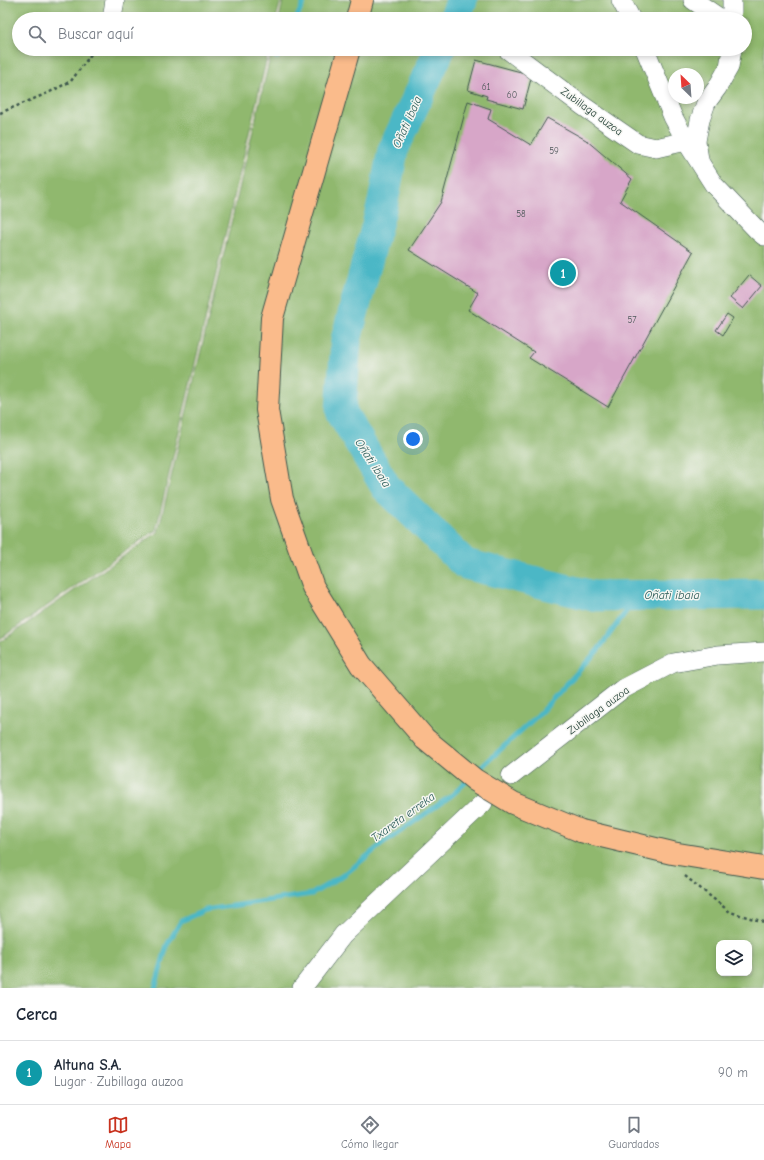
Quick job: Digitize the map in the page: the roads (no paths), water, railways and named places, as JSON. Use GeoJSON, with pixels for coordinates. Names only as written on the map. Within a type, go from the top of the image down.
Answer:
{"type":"FeatureCollection","features":[{"type":"Feature","properties":{"kind":"main road"},"geometry":{"type":"LineString","coordinates":[[359,12],[362,0]]}},
{"type":"Feature","properties":{"kind":"main road"},"geometry":{"type":"LineString","coordinates":[[347,56],[272,318],[267,410],[282,499],[313,587],[361,665],[425,738],[475,780],[512,803],[581,831],[672,853],[764,868]]}},
{"type":"Feature","properties":{"kind":"street"},"geometry":{"type":"LineString","coordinates":[[113,12],[115,0]]}},
{"type":"Feature","properties":{"kind":"street"},"geometry":{"type":"LineString","coordinates":[[621,0],[627,12]]}},
{"type":"Feature","properties":{"kind":"street"},"geometry":{"type":"LineString","coordinates":[[693,0],[710,12]]}},
{"type":"Feature","properties":{"kind":"street"},"geometry":{"type":"LineString","coordinates":[[732,0],[732,12]]}},
{"type":"Feature","properties":{"kind":"street","name":"Zubillaga auzoa"},"geometry":{"type":"LineString","coordinates":[[516,56],[583,106],[638,144],[656,148],[686,141]]}},
{"type":"Feature","properties":{"kind":"street"},"geometry":{"type":"LineString","coordinates":[[649,56],[667,87],[673,117],[699,163],[714,185],[764,236]]}},
{"type":"Feature","properties":{"kind":"street"},"geometry":{"type":"LineString","coordinates":[[699,163],[696,141],[700,120],[706,103],[729,67],[731,56]]}},
{"type":"Feature","properties":{"kind":"street"},"geometry":{"type":"LineString","coordinates":[[704,93],[717,88]]}},
{"type":"Feature","properties":{"kind":"street","name":"Zubillaga auzoa"},"geometry":{"type":"LineString","coordinates":[[511,776],[621,690],[673,663],[718,655],[764,652]]}},
{"type":"Feature","properties":{"kind":"street"},"geometry":{"type":"LineString","coordinates":[[302,988],[343,935],[483,803]]}},
{"type":"Feature","properties":{"kind":"waterway"},"geometry":{"type":"LineString","coordinates":[[299,12],[305,0]]}},
{"type":"Feature","properties":{"kind":"waterway","name":"Oñati ibaia"},"geometry":{"type":"LineString","coordinates":[[457,12],[462,0]]}},
{"type":"Feature","properties":{"kind":"waterway","name":"Oñati ibaia"},"geometry":{"type":"LineString","coordinates":[[437,56],[393,150],[383,202],[346,340],[341,411],[386,487],[465,564],[593,596],[764,594]]}},
{"type":"Feature","properties":{"kind":"waterway","name":"Txareta erreka"},"geometry":{"type":"LineString","coordinates":[[475,773],[538,715],[598,650],[638,595]]}},
{"type":"Feature","properties":{"kind":"waterway","name":"Txareta erreka"},"geometry":{"type":"LineString","coordinates":[[155,988],[167,945],[181,921],[205,910],[312,894],[345,874],[381,845],[452,795],[468,780]]}},
{"type":"Feature","properties":{"kind":"place","name":"Altuna S.A."},"geometry":{"type":"Point","coordinates":[563,273]}}]}
